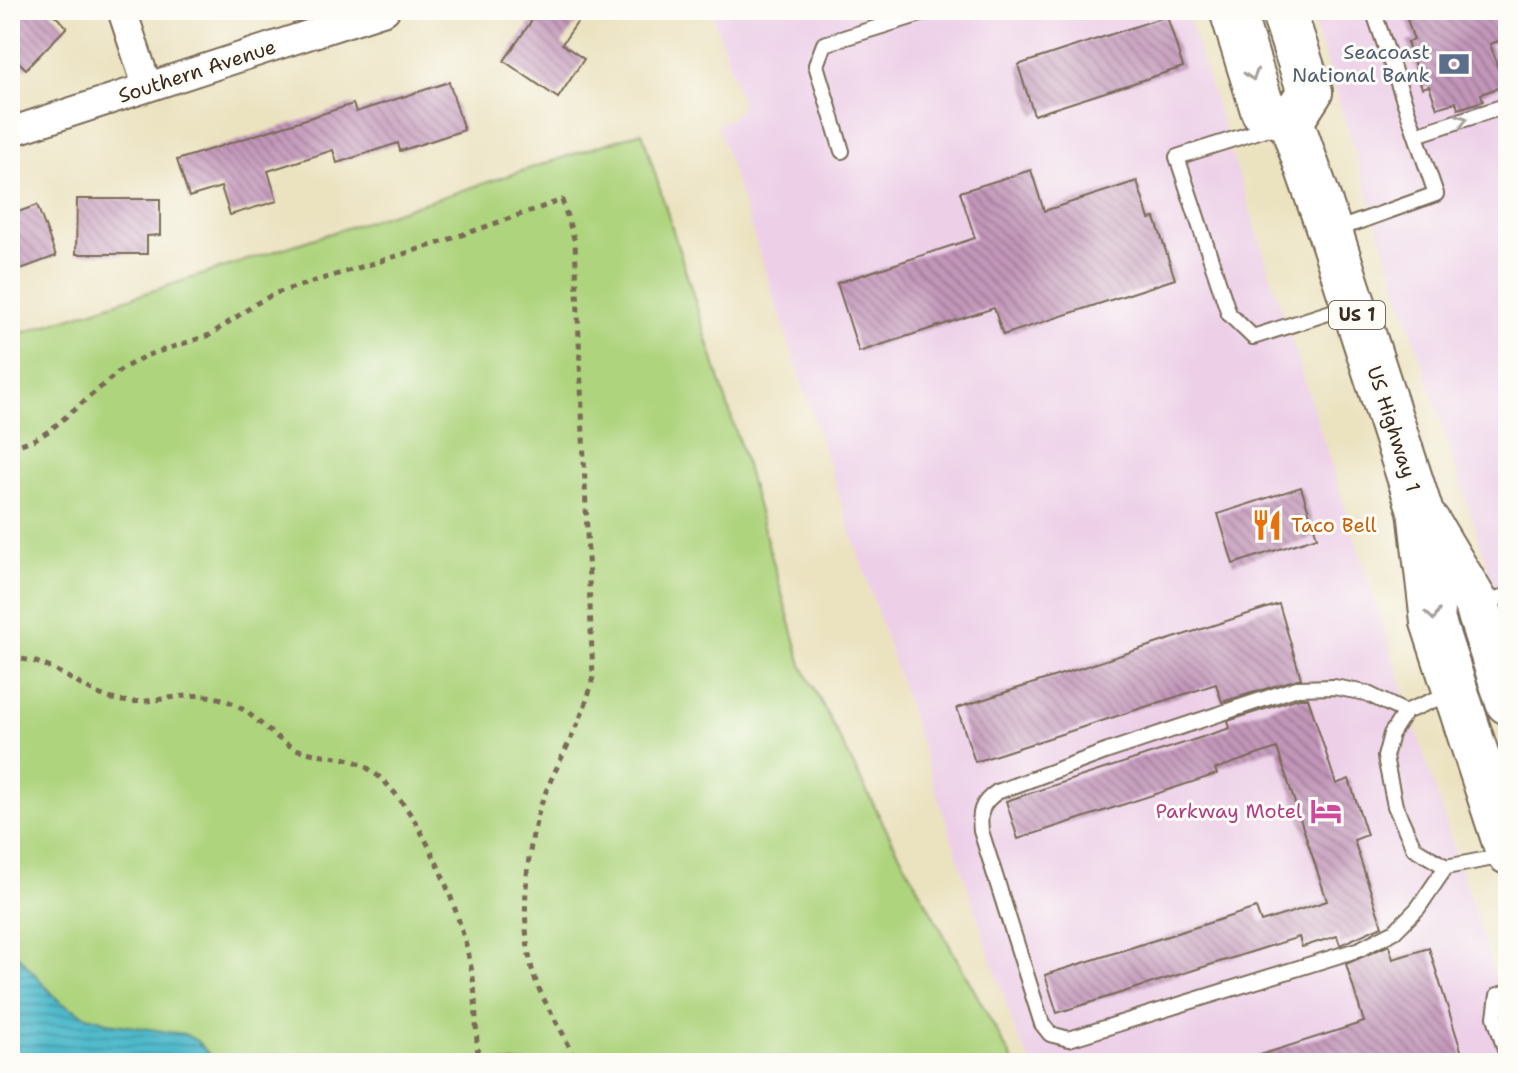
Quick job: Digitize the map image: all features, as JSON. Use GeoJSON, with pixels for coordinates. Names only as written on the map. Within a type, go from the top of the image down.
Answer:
{"type":"FeatureCollection","features":[{"type":"Feature","properties":{"kind":"main road"},"geometry":{"type":"LineString","coordinates":[[1232,10],[1263,110],[1291,121],[1310,92],[1283,10]]}},
{"type":"Feature","properties":{"kind":"main road","name":"US Highway 1"},"geometry":{"type":"LineString","coordinates":[[1291,121],[1420,510],[1433,622],[1508,853]]}},
{"type":"Feature","properties":{"kind":"main road","name":"US Highway 1"},"geometry":{"type":"LineString","coordinates":[[1420,510],[1492,600],[1508,702]]}},
{"type":"Feature","properties":{"kind":"street"},"geometry":{"type":"LineString","coordinates":[[122,10],[147,86]]}},
{"type":"Feature","properties":{"kind":"street","name":"Southern Avenue"},"geometry":{"type":"LineString","coordinates":[[10,132],[385,10]]}},
{"type":"Feature","properties":{"kind":"lane"},"geometry":{"type":"LineString","coordinates":[[842,151],[816,65],[824,44],[934,10]]}},
{"type":"Feature","properties":{"kind":"lane"},"geometry":{"type":"LineString","coordinates":[[1330,232],[1436,194],[1373,10]]}},
{"type":"Feature","properties":{"kind":"lane"},"geometry":{"type":"LineString","coordinates":[[1416,135],[1508,105]]}},
{"type":"Feature","properties":{"kind":"lane"},"geometry":{"type":"LineString","coordinates":[[1291,121],[1177,157],[1229,314],[1253,337],[1354,305]]}},
{"type":"Feature","properties":{"kind":"lane"},"geometry":{"type":"LineString","coordinates":[[1405,712],[1366,693],[1334,687],[1297,688],[1108,751],[997,792],[985,800],[979,814],[981,831],[1042,1024],[1050,1034],[1069,1039],[1360,949],[1395,931],[1418,908],[1446,867],[1508,853]]}},
{"type":"Feature","properties":{"kind":"lane"},"geometry":{"type":"LineString","coordinates":[[1446,867],[1414,848],[1395,806],[1385,757],[1391,734],[1405,712],[1455,691]]}},
{"type":"Feature","properties":{"kind":"lane"},"geometry":{"type":"LineString","coordinates":[[1508,992],[1498,995],[1495,1017],[1508,1060]]}},
{"type":"Feature","properties":{"kind":"path"},"geometry":{"type":"LineString","coordinates":[[10,448],[49,431],[134,362],[210,335],[276,293],[424,248],[562,200],[575,242],[593,677],[582,716],[546,791],[540,811],[530,855],[527,919],[532,969],[576,1063]]}},
{"type":"Feature","properties":{"kind":"path"},"geometry":{"type":"LineString","coordinates":[[10,659],[34,659],[114,700],[143,702],[198,695],[223,699],[243,708],[296,748],[348,759],[378,775],[401,801],[429,847],[458,921],[473,983],[479,1063]]}},
{"type":"Feature","properties":{"kind":"shaded area"},"geometry":{"type":"Polygon","coordinates":[[[711,10],[1186,10],[1508,1017],[1508,1063],[1032,1063],[1017,1037],[717,124],[731,119],[741,108],[711,10]]]}},
{"type":"Feature","properties":{"kind":"shaded area"},"geometry":{"type":"Polygon","coordinates":[[[1310,10],[1508,10],[1508,630],[1385,248],[1310,10]]]}},
{"type":"Feature","properties":{"kind":"green space"},"geometry":{"type":"Polygon","coordinates":[[[642,132],[741,448],[802,665],[886,829],[1014,1063],[10,1063],[10,337],[642,132]]]}},
{"type":"Feature","properties":{"kind":"water"},"geometry":{"type":"Polygon","coordinates":[[[10,947],[59,1001],[73,1009],[115,1024],[184,1034],[197,1041],[217,1063],[10,1063],[10,947]]]}},
{"type":"Feature","properties":{"kind":"building"},"geometry":{"type":"Polygon","coordinates":[[[10,10],[49,10],[67,27],[26,69],[10,54],[10,10]]]}},
{"type":"Feature","properties":{"kind":"building"},"geometry":{"type":"Polygon","coordinates":[[[539,10],[586,10],[562,44],[584,59],[558,98],[504,61],[539,10]]]}},
{"type":"Feature","properties":{"kind":"building","name":"Seacoast National Bank"},"geometry":{"type":"Polygon","coordinates":[[[1417,10],[1508,10],[1508,38],[1490,44],[1504,86],[1481,94],[1483,101],[1458,109],[1456,102],[1437,108],[1429,86],[1422,88],[1407,42],[1414,40],[1407,19],[1418,15],[1417,10]]]}},
{"type":"Feature","properties":{"kind":"building"},"geometry":{"type":"Polygon","coordinates":[[[1167,16],[1183,67],[1034,115],[1018,65],[1167,16]]]}},
{"type":"Feature","properties":{"kind":"building"},"geometry":{"type":"Polygon","coordinates":[[[449,82],[464,130],[400,151],[398,143],[337,163],[333,150],[268,171],[277,201],[230,215],[221,187],[189,197],[177,160],[353,104],[356,112],[449,82]]]}},
{"type":"Feature","properties":{"kind":"building"},"geometry":{"type":"Polygon","coordinates":[[[1031,170],[1044,211],[1137,181],[1149,219],[1155,218],[1175,279],[1003,335],[994,308],[859,352],[837,283],[975,238],[960,192],[1031,170]]]}},
{"type":"Feature","properties":{"kind":"building"},"geometry":{"type":"Polygon","coordinates":[[[77,199],[160,199],[160,235],[147,236],[147,254],[76,254],[77,199]]]}},
{"type":"Feature","properties":{"kind":"building"},"geometry":{"type":"Polygon","coordinates":[[[37,205],[56,256],[10,273],[10,215],[37,205]]]}},
{"type":"Feature","properties":{"kind":"building","name":"Taco Bell"},"geometry":{"type":"Polygon","coordinates":[[[1301,487],[1317,537],[1233,564],[1218,514],[1301,487]]]}},
{"type":"Feature","properties":{"kind":"building"},"geometry":{"type":"Polygon","coordinates":[[[1279,604],[1301,678],[1222,702],[1216,684],[975,762],[957,708],[1279,604]]]}},
{"type":"Feature","properties":{"kind":"building"},"geometry":{"type":"Polygon","coordinates":[[[1299,698],[1308,698],[1336,784],[1349,779],[1367,835],[1354,840],[1382,926],[1340,945],[1337,936],[1302,947],[1299,937],[1057,1013],[1045,975],[1256,908],[1261,922],[1327,901],[1277,748],[1215,769],[1217,774],[1018,839],[1006,801],[1230,728],[1228,721],[1299,698]]]}},
{"type":"Feature","properties":{"kind":"building"},"geometry":{"type":"Polygon","coordinates":[[[1389,945],[1393,959],[1429,948],[1465,1063],[1252,1063],[1251,1058],[1364,1022],[1346,964],[1389,945]]]}},
{"type":"Feature","properties":{"kind":"place","name":"Seacoast National Bank"},"geometry":{"type":"Point","coordinates":[1454,64]}},
{"type":"Feature","properties":{"kind":"place","name":"Taco Bell"},"geometry":{"type":"Point","coordinates":[1267,525]}},
{"type":"Feature","properties":{"kind":"place","name":"Parkway Motel"},"geometry":{"type":"Point","coordinates":[1326,811]}}]}
